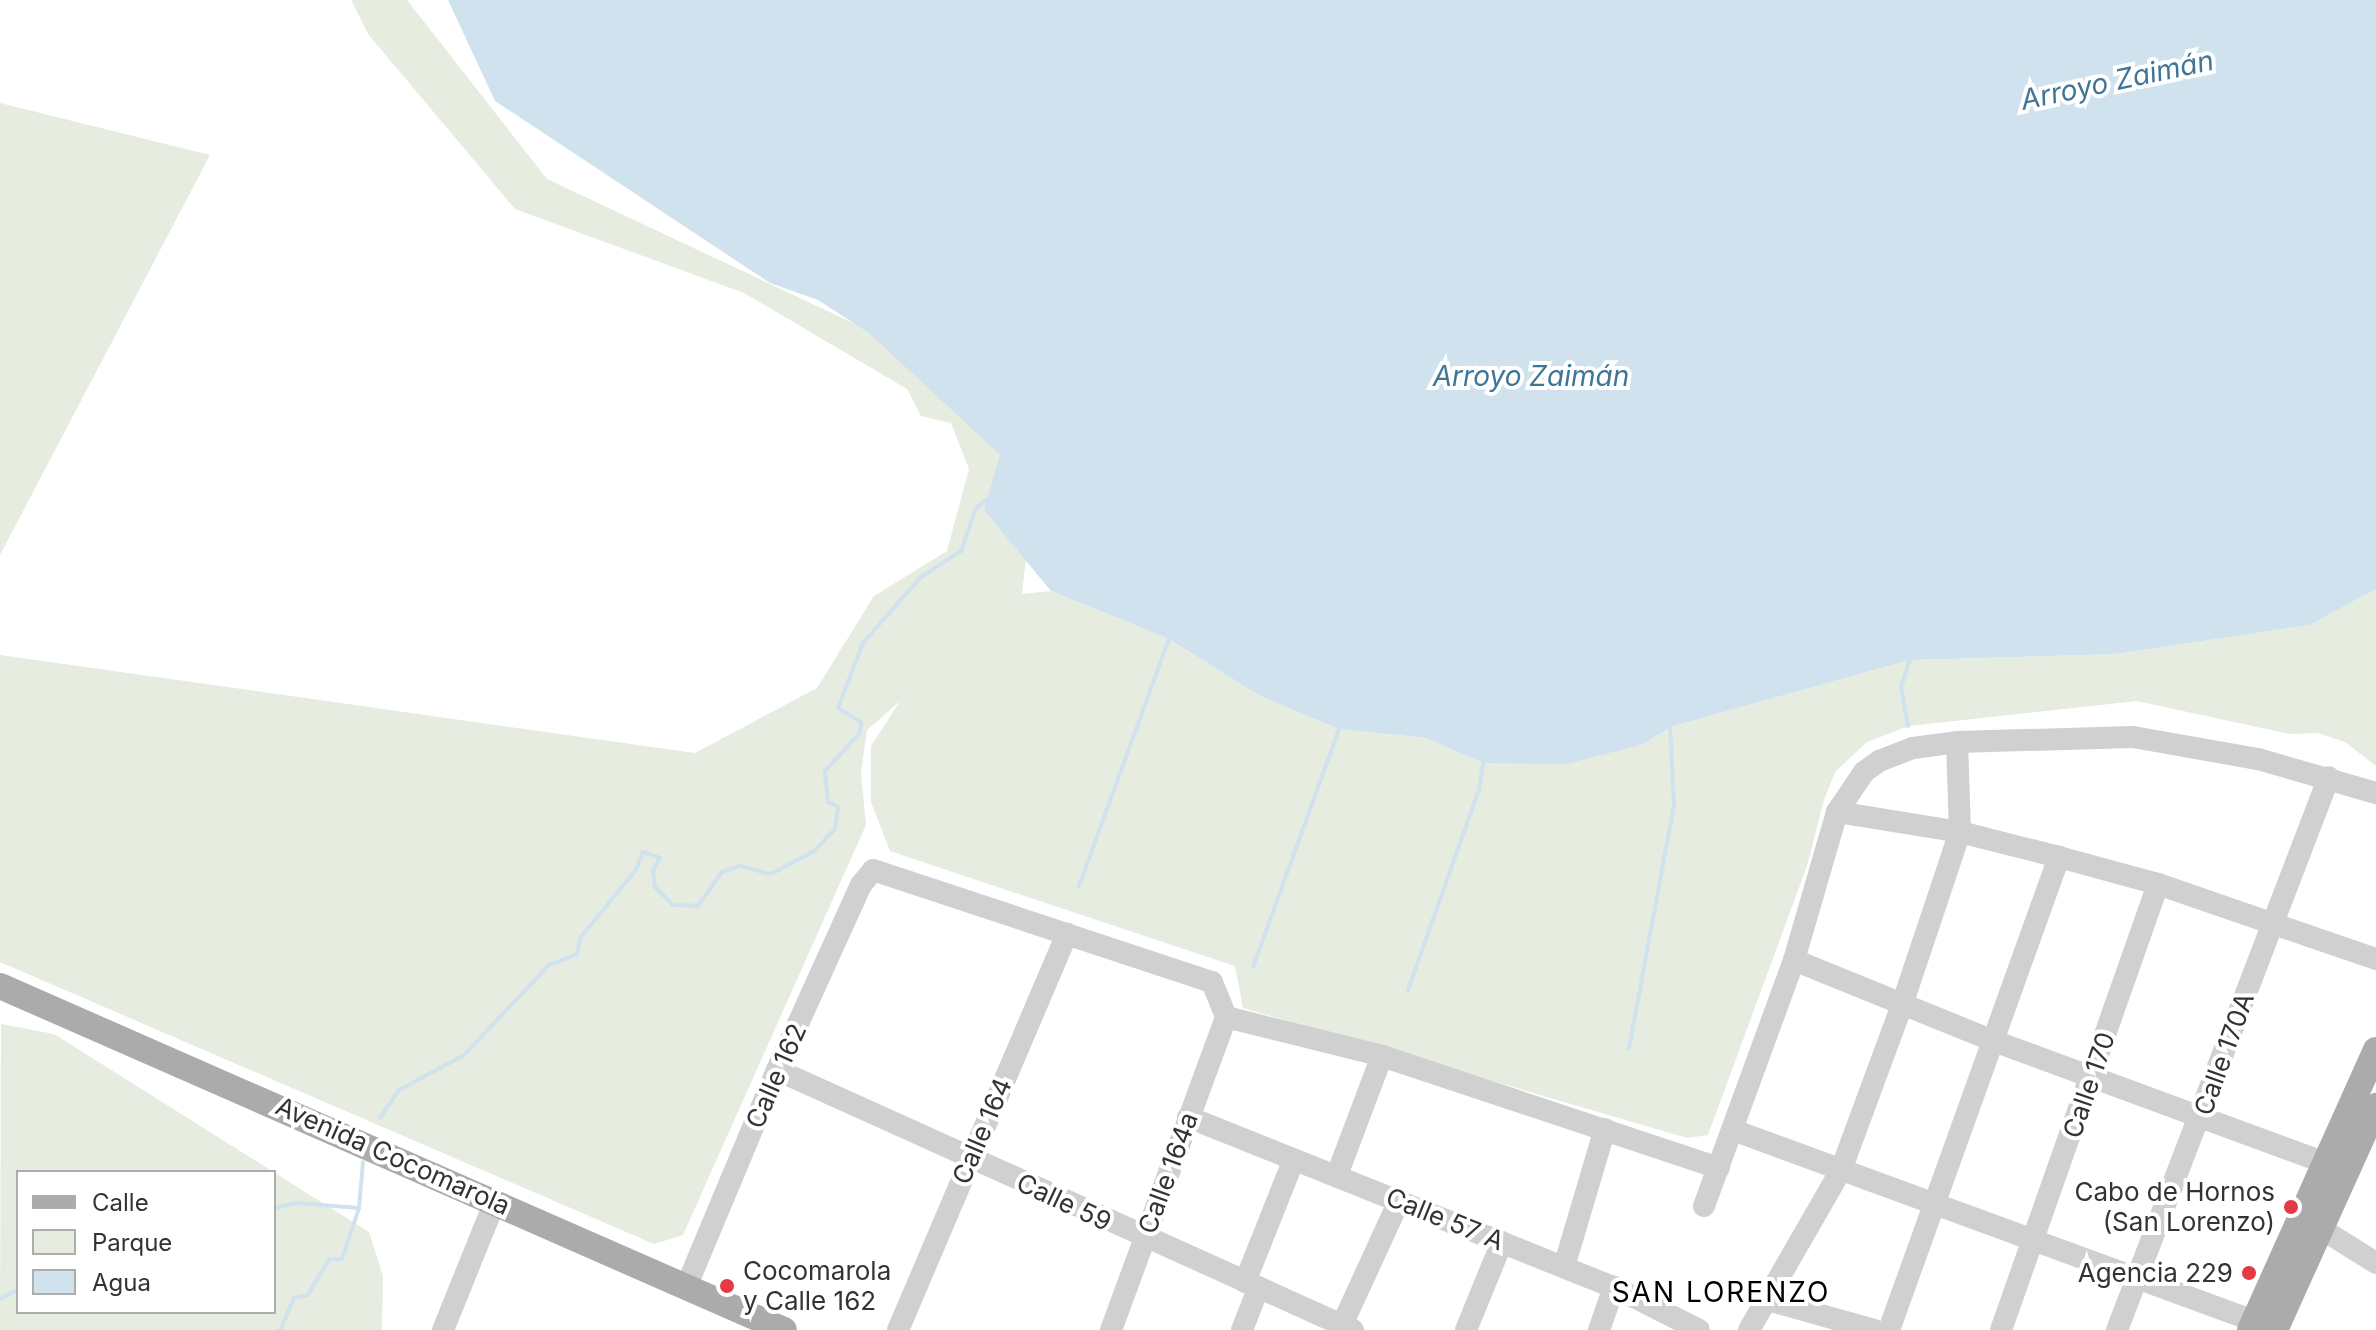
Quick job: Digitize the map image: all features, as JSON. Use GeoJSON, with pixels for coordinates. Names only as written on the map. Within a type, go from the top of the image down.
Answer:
{"type":"FeatureCollection","features":[{"type":"Feature","properties":{"kind":"main road","name":"Avenida Cocomarola"},"geometry":{"type":"LineString","coordinates":[[0,986],[784,1330]]}},
{"type":"Feature","properties":{"kind":"main road"},"geometry":{"type":"LineString","coordinates":[[2312,1218],[2325,1163],[2376,1050]]}},
{"type":"Feature","properties":{"kind":"main road"},"geometry":{"type":"LineString","coordinates":[[2260,1327],[2312,1218],[2375,1113]]}},
{"type":"Feature","properties":{"kind":"street"},"geometry":{"type":"LineString","coordinates":[[1704,1206],[1794,960],[1837,812],[1864,772],[1879,761],[1913,748],[1957,742],[2133,737],[2329,777],[2376,793]]}},
{"type":"Feature","properties":{"kind":"street"},"geometry":{"type":"LineString","coordinates":[[1749,1330],[1764,1299],[1841,1170],[1902,1005],[1960,832],[1957,742]]}},
{"type":"Feature","properties":{"kind":"street","name":"Calle 170A"},"geometry":{"type":"LineString","coordinates":[[2117,1330],[2329,777]]}},
{"type":"Feature","properties":{"kind":"street"},"geometry":{"type":"LineString","coordinates":[[1837,812],[1960,832],[2059,857],[2158,884],[2376,959]]}},
{"type":"Feature","properties":{"kind":"street"},"geometry":{"type":"LineString","coordinates":[[1889,1330],[2059,857]]}},
{"type":"Feature","properties":{"kind":"street","name":"Calle 162"},"geometry":{"type":"LineString","coordinates":[[687,1285],[777,1070],[861,885],[873,870],[1067,933]]}},
{"type":"Feature","properties":{"kind":"street","name":"Calle 170"},"geometry":{"type":"LineString","coordinates":[[2001,1330],[2158,884]]}},
{"type":"Feature","properties":{"kind":"street"},"geometry":{"type":"LineString","coordinates":[[1067,933],[1212,982],[1226,1017],[1382,1056],[1719,1168]]}},
{"type":"Feature","properties":{"kind":"street","name":"Calle 164"},"geometry":{"type":"LineString","coordinates":[[898,1330],[1067,933]]}},
{"type":"Feature","properties":{"kind":"street"},"geometry":{"type":"LineString","coordinates":[[1794,960],[1991,1040],[2325,1163]]}},
{"type":"Feature","properties":{"kind":"street","name":"Calle 164a"},"geometry":{"type":"LineString","coordinates":[[1111,1330],[1226,1017]]}},
{"type":"Feature","properties":{"kind":"street"},"geometry":{"type":"LineString","coordinates":[[1337,1175],[1382,1056]]}},
{"type":"Feature","properties":{"kind":"street","name":"Calle 59"},"geometry":{"type":"LineString","coordinates":[[777,1070],[1143,1239],[1347,1327]]}},
{"type":"Feature","properties":{"kind":"street","name":"Calle 57 A"},"geometry":{"type":"LineString","coordinates":[[1188,1117],[1614,1287],[1699,1330]]}},
{"type":"Feature","properties":{"kind":"street"},"geometry":{"type":"LineString","coordinates":[[1564,1267],[1605,1129]]}},
{"type":"Feature","properties":{"kind":"street"},"geometry":{"type":"LineString","coordinates":[[1733,1130],[2139,1277],[2260,1327]]}},
{"type":"Feature","properties":{"kind":"street"},"geometry":{"type":"LineString","coordinates":[[1242,1330],[1252,1286],[1294,1159]]}},
{"type":"Feature","properties":{"kind":"street"},"geometry":{"type":"LineString","coordinates":[[443,1330],[495,1201]]}},
{"type":"Feature","properties":{"kind":"street"},"geometry":{"type":"LineString","coordinates":[[1347,1327],[1399,1201]]}},
{"type":"Feature","properties":{"kind":"street"},"geometry":{"type":"LineString","coordinates":[[2312,1218],[2376,1263]]}},
{"type":"Feature","properties":{"kind":"street"},"geometry":{"type":"LineString","coordinates":[[1466,1330],[1502,1242]]}},
{"type":"Feature","properties":{"kind":"street"},"geometry":{"type":"LineString","coordinates":[[1599,1330],[1614,1287]]}},
{"type":"Feature","properties":{"kind":"street"},"geometry":{"type":"LineString","coordinates":[[1764,1299],[1874,1330]]}},
{"type":"Feature","properties":{"kind":"green space"},"geometry":{"type":"Polygon","coordinates":[[[351,0],[407,0],[547,179],[955,371],[1031,514],[1022,594],[1051,591],[1169,639],[1260,696],[1339,729],[1426,738],[1483,763],[1644,744],[1670,727],[1910,660],[2116,654],[2310,625],[2376,589],[2376,766],[2345,742],[2318,733],[2289,734],[2137,701],[1909,726],[1867,742],[1835,772],[1824,800],[1807,866],[1708,1135],[1687,1138],[1243,1008],[1235,966],[890,851],[871,802],[871,746],[900,701],[867,730],[861,774],[866,825],[683,1235],[654,1244],[0,962],[0,655],[695,753],[817,688],[874,596],[947,551],[969,469],[951,423],[921,416],[907,389],[744,293],[515,209],[368,34],[351,0]]]}},
{"type":"Feature","properties":{"kind":"green space"},"geometry":{"type":"Polygon","coordinates":[[[0,103],[210,155],[0,555],[0,103]]]}},
{"type":"Feature","properties":{"kind":"green space"},"geometry":{"type":"Polygon","coordinates":[[[1,1024],[54,1034],[271,1170],[16,1170],[16,1314],[276,1314],[276,1173],[369,1232],[383,1276],[382,1330],[0,1330],[1,1024]]]}},
{"type":"Feature","properties":{"kind":"water","name":"Arroyo Zaimán"},"geometry":{"type":"Polygon","coordinates":[[[448,0],[2376,0],[2376,589],[2310,625],[2116,654],[1910,660],[1670,727],[1644,744],[1566,764],[1483,763],[1426,738],[1339,729],[1260,696],[1169,639],[1051,591],[984,510],[1000,455],[869,333],[818,300],[770,283],[495,101],[448,0]]]}},
{"type":"Feature","properties":{"kind":"waterway"},"geometry":{"type":"LineString","coordinates":[[380,1118],[399,1090],[464,1055],[549,965],[577,954],[580,938],[636,870],[643,852],[660,858],[653,871],[655,887],[673,905],[698,906],[722,872],[739,866],[771,874],[814,851],[835,829],[838,807],[828,802],[825,771],[860,733],[861,722],[838,708],[863,643],[921,577],[961,551],[976,508],[991,496]]}},
{"type":"Feature","properties":{"kind":"waterway"},"geometry":{"type":"LineString","coordinates":[[1079,886],[1169,639]]}},
{"type":"Feature","properties":{"kind":"waterway"},"geometry":{"type":"LineString","coordinates":[[1908,726],[1901,687],[1910,660]]}},
{"type":"Feature","properties":{"kind":"waterway"},"geometry":{"type":"LineString","coordinates":[[1629,1048],[1674,805],[1670,727]]}},
{"type":"Feature","properties":{"kind":"waterway"},"geometry":{"type":"LineString","coordinates":[[1253,967],[1339,729]]}},
{"type":"Feature","properties":{"kind":"waterway"},"geometry":{"type":"LineString","coordinates":[[1408,990],[1479,789],[1483,763]]}},
{"type":"Feature","properties":{"kind":"waterway"},"geometry":{"type":"LineString","coordinates":[[280,1330],[294,1298],[308,1295],[329,1259],[342,1259],[359,1208],[363,1162]]}},
{"type":"Feature","properties":{"kind":"waterway"},"geometry":{"type":"LineString","coordinates":[[276,1208],[297,1203],[359,1208]]}},
{"type":"Feature","properties":{"kind":"waterway"},"geometry":{"type":"LineString","coordinates":[[0,1299],[16,1291]]}},
{"type":"Feature","properties":{"kind":"place","name":"Cabo de Hornos (San Lorenzo)"},"geometry":{"type":"Point","coordinates":[2291,1207]}},
{"type":"Feature","properties":{"kind":"place","name":"Agencia 229"},"geometry":{"type":"Point","coordinates":[2249,1273]}},
{"type":"Feature","properties":{"kind":"place","name":"Cocomarola y Calle 162"},"geometry":{"type":"Point","coordinates":[727,1286]}},
{"type":"Feature","properties":{"kind":"district","name":"SAN LORENZO"},"geometry":{"type":"Point","coordinates":[1721,1292]}}]}
